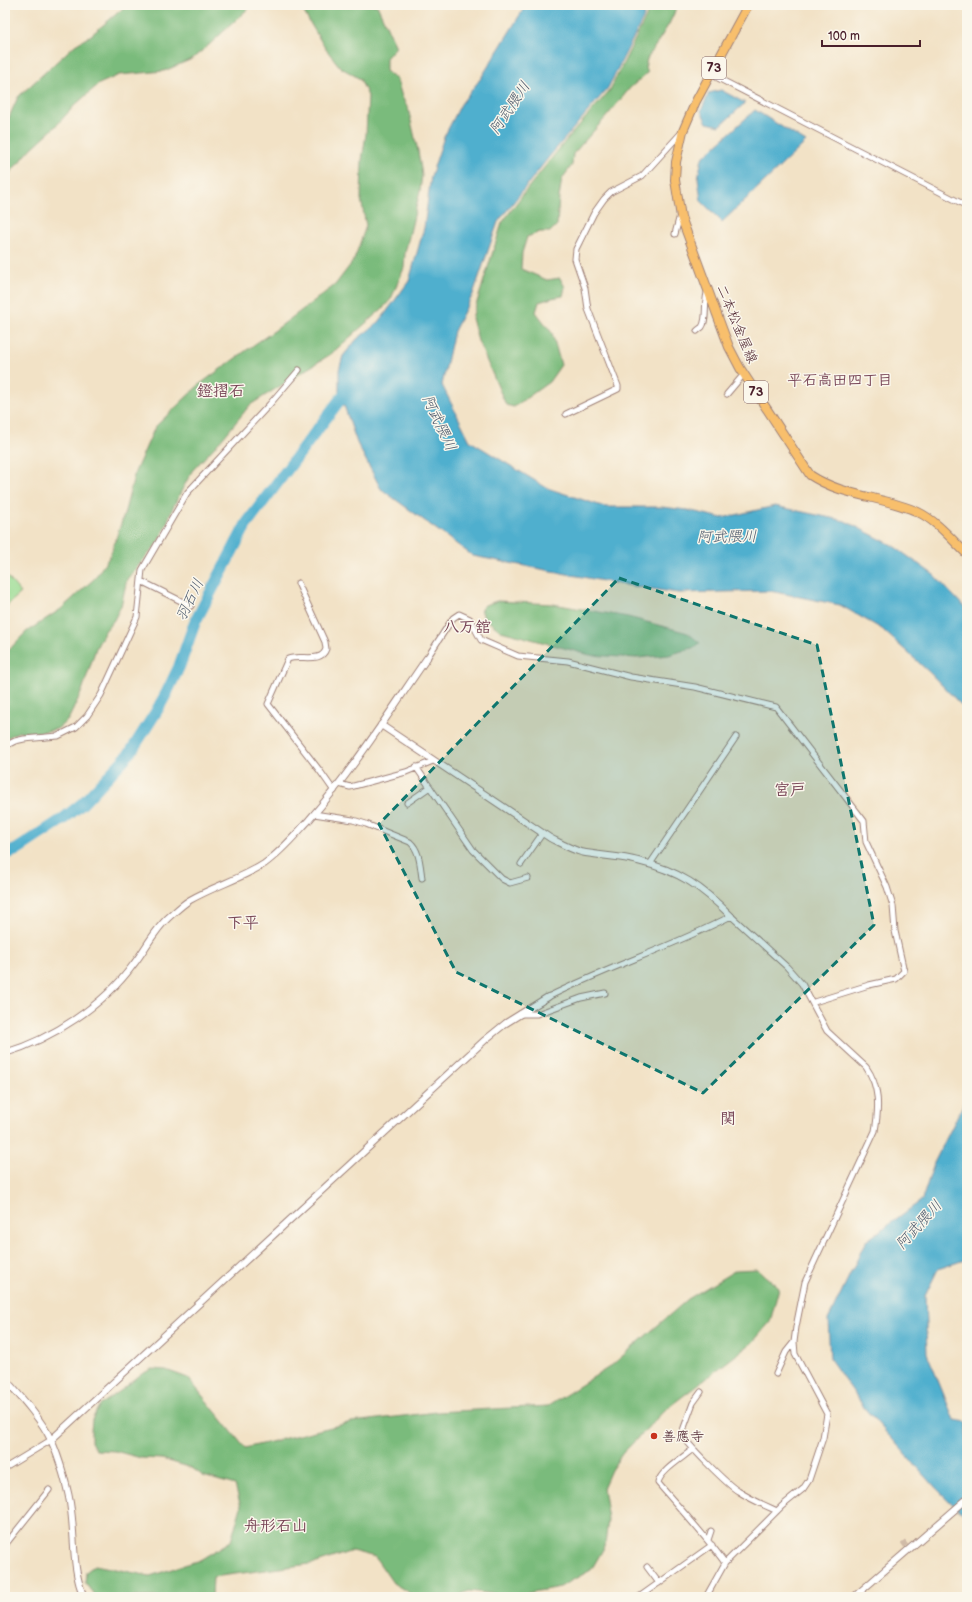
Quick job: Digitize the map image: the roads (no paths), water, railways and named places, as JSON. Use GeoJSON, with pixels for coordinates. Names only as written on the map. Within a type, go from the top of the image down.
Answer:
{"type":"FeatureCollection","features":[{"type":"Feature","properties":{"kind":"main road","name":"二本松金屋線"},"geometry":{"type":"LineString","coordinates":[[748,5],[710,74],[683,132],[676,162],[675,180],[681,214],[729,347],[744,374],[810,475],[839,490],[902,506],[919,513],[934,522],[967,554]]}},
{"type":"Feature","properties":{"kind":"street"},"geometry":{"type":"LineString","coordinates":[[710,74],[967,206]]}},
{"type":"Feature","properties":{"kind":"street"},"geometry":{"type":"LineString","coordinates":[[566,414],[618,389],[588,309],[585,288],[575,259],[576,249],[594,214],[604,199],[611,192],[642,176],[683,132]]}},
{"type":"Feature","properties":{"kind":"street"},"geometry":{"type":"LineString","coordinates":[[676,234],[681,214]]}},
{"type":"Feature","properties":{"kind":"street"},"geometry":{"type":"LineString","coordinates":[[697,330],[702,327],[704,320],[705,297],[708,290]]}},
{"type":"Feature","properties":{"kind":"street"},"geometry":{"type":"LineString","coordinates":[[5,746],[15,741],[24,739],[58,736],[76,727],[87,716],[101,695],[137,617],[142,570],[187,492],[269,405],[299,370]]}},
{"type":"Feature","properties":{"kind":"street"},"geometry":{"type":"LineString","coordinates":[[727,394],[744,374]]}},
{"type":"Feature","properties":{"kind":"street"},"geometry":{"type":"LineString","coordinates":[[141,581],[191,606]]}},
{"type":"Feature","properties":{"kind":"street"},"geometry":{"type":"LineString","coordinates":[[298,583],[325,642],[326,649],[323,656],[319,658],[293,657],[288,659],[268,704],[334,791]]}},
{"type":"Feature","properties":{"kind":"street"},"geometry":{"type":"LineString","coordinates":[[5,1053],[32,1044],[44,1038],[96,1003],[112,989],[132,966],[168,918],[190,900],[264,864],[290,840],[334,791],[453,618],[459,614],[470,619],[481,640],[518,656],[568,661],[631,677],[695,687],[776,708],[864,821],[866,842],[887,887],[893,906],[895,931],[904,971],[896,979],[870,985],[814,1002]]}},
{"type":"Feature","properties":{"kind":"street"},"geometry":{"type":"LineString","coordinates":[[380,725],[542,834],[579,851],[650,864],[682,876],[695,884],[712,897],[787,967],[802,984],[827,1031],[870,1072],[877,1094],[878,1112],[874,1131],[854,1177],[804,1282],[794,1342],[796,1354],[827,1414],[823,1438],[809,1480],[803,1489],[782,1506],[740,1546],[725,1564],[706,1597]]}},
{"type":"Feature","properties":{"kind":"street"},"geometry":{"type":"LineString","coordinates":[[650,864],[736,737]]}},
{"type":"Feature","properties":{"kind":"street"},"geometry":{"type":"LineString","coordinates":[[339,784],[350,787],[406,772],[433,761]]}},
{"type":"Feature","properties":{"kind":"street"},"geometry":{"type":"LineString","coordinates":[[416,768],[473,850],[502,879],[510,883],[528,878]]}},
{"type":"Feature","properties":{"kind":"street"},"geometry":{"type":"LineString","coordinates":[[407,802],[430,787]]}},
{"type":"Feature","properties":{"kind":"street"},"geometry":{"type":"LineString","coordinates":[[314,814],[353,820],[410,842],[415,846],[422,878]]}},
{"type":"Feature","properties":{"kind":"street"},"geometry":{"type":"LineString","coordinates":[[521,864],[542,834]]}},
{"type":"Feature","properties":{"kind":"street"},"geometry":{"type":"LineString","coordinates":[[5,1468],[51,1440],[485,1040],[520,1014],[548,997],[612,968],[709,928],[732,916]]}},
{"type":"Feature","properties":{"kind":"street"},"geometry":{"type":"LineString","coordinates":[[520,1014],[536,1014],[581,998],[605,993]]}},
{"type":"Feature","properties":{"kind":"street"},"geometry":{"type":"LineString","coordinates":[[776,1374],[786,1352],[794,1342]]}},
{"type":"Feature","properties":{"kind":"street"},"geometry":{"type":"LineString","coordinates":[[5,1379],[39,1421],[51,1440],[68,1489],[77,1573],[80,1589],[84,1597]]}},
{"type":"Feature","properties":{"kind":"street"},"geometry":{"type":"LineString","coordinates":[[701,1392],[694,1403],[682,1433],[683,1437],[693,1449],[737,1490],[777,1511]]}},
{"type":"Feature","properties":{"kind":"street"},"geometry":{"type":"LineString","coordinates":[[693,1449],[665,1472],[659,1478],[658,1484],[708,1540],[725,1564]]}},
{"type":"Feature","properties":{"kind":"street"},"geometry":{"type":"LineString","coordinates":[[5,1545],[49,1490]]}},
{"type":"Feature","properties":{"kind":"street"},"geometry":{"type":"LineString","coordinates":[[854,1597],[967,1499]]}},
{"type":"Feature","properties":{"kind":"street"},"geometry":{"type":"LineString","coordinates":[[708,1540],[711,1531]]}},
{"type":"Feature","properties":{"kind":"street"},"geometry":{"type":"LineString","coordinates":[[639,1597],[712,1545]]}},
{"type":"Feature","properties":{"kind":"street"},"geometry":{"type":"LineString","coordinates":[[647,1567],[659,1582]]}},
{"type":"Feature","properties":{"kind":"water","name":"阿武隈川"},"geometry":{"type":"Polygon","coordinates":[[[526,5],[647,5],[643,19],[608,88],[549,157],[498,222],[473,294],[454,331],[442,385],[470,441],[547,488],[605,507],[662,507],[687,510],[722,518],[775,506],[845,521],[892,545],[934,575],[967,610],[967,711],[929,672],[882,629],[840,605],[770,591],[678,593],[619,584],[473,556],[381,489],[357,443],[339,391],[339,370],[343,356],[357,339],[379,322],[409,281],[424,228],[431,176],[444,137],[461,104],[481,78],[526,5]]]}},
{"type":"Feature","properties":{"kind":"water"},"geometry":{"type":"Polygon","coordinates":[[[721,90],[745,103],[720,126],[707,123],[701,111],[709,93],[721,90]]]}},
{"type":"Feature","properties":{"kind":"water"},"geometry":{"type":"Polygon","coordinates":[[[755,110],[806,142],[722,222],[701,201],[698,178],[702,158],[755,110]]]}},
{"type":"Feature","properties":{"kind":"water","name":"阿武隈川"},"geometry":{"type":"Polygon","coordinates":[[[967,1092],[967,1259],[938,1269],[925,1296],[927,1353],[954,1420],[967,1422],[967,1518],[937,1489],[866,1410],[830,1359],[828,1320],[866,1241],[922,1200],[934,1163],[965,1101],[967,1092]]]}},
{"type":"Feature","properties":{"kind":"waterway","name":"羽石川"},"geometry":{"type":"LineString","coordinates":[[5,854],[16,850],[63,819],[83,803],[130,753],[166,694],[179,667],[195,622],[247,523],[351,385]]}},
{"type":"Feature","properties":{"kind":"tunnel"},"geometry":{"type":"LineString","coordinates":[[903,1542],[912,1554]]}},
{"type":"Feature","properties":{"kind":"place","name":"善應寺"},"geometry":{"type":"Point","coordinates":[654,1436]}},
{"type":"Feature","properties":{"kind":"district","name":"平石高田四丁目"},"geometry":{"type":"Point","coordinates":[840,380]}},
{"type":"Feature","properties":{"kind":"district","name":"鐙摺石"},"geometry":{"type":"Point","coordinates":[221,391]}},
{"type":"Feature","properties":{"kind":"district","name":"八万舘"},"geometry":{"type":"Point","coordinates":[467,627]}},
{"type":"Feature","properties":{"kind":"district","name":"宮戸"},"geometry":{"type":"Point","coordinates":[790,790]}},
{"type":"Feature","properties":{"kind":"district","name":"下平"},"geometry":{"type":"Point","coordinates":[243,923]}},
{"type":"Feature","properties":{"kind":"district","name":"関"},"geometry":{"type":"Point","coordinates":[728,1119]}},
{"type":"Feature","properties":{"kind":"district","name":"舟形石山"},"geometry":{"type":"Point","coordinates":[276,1526]}}]}
